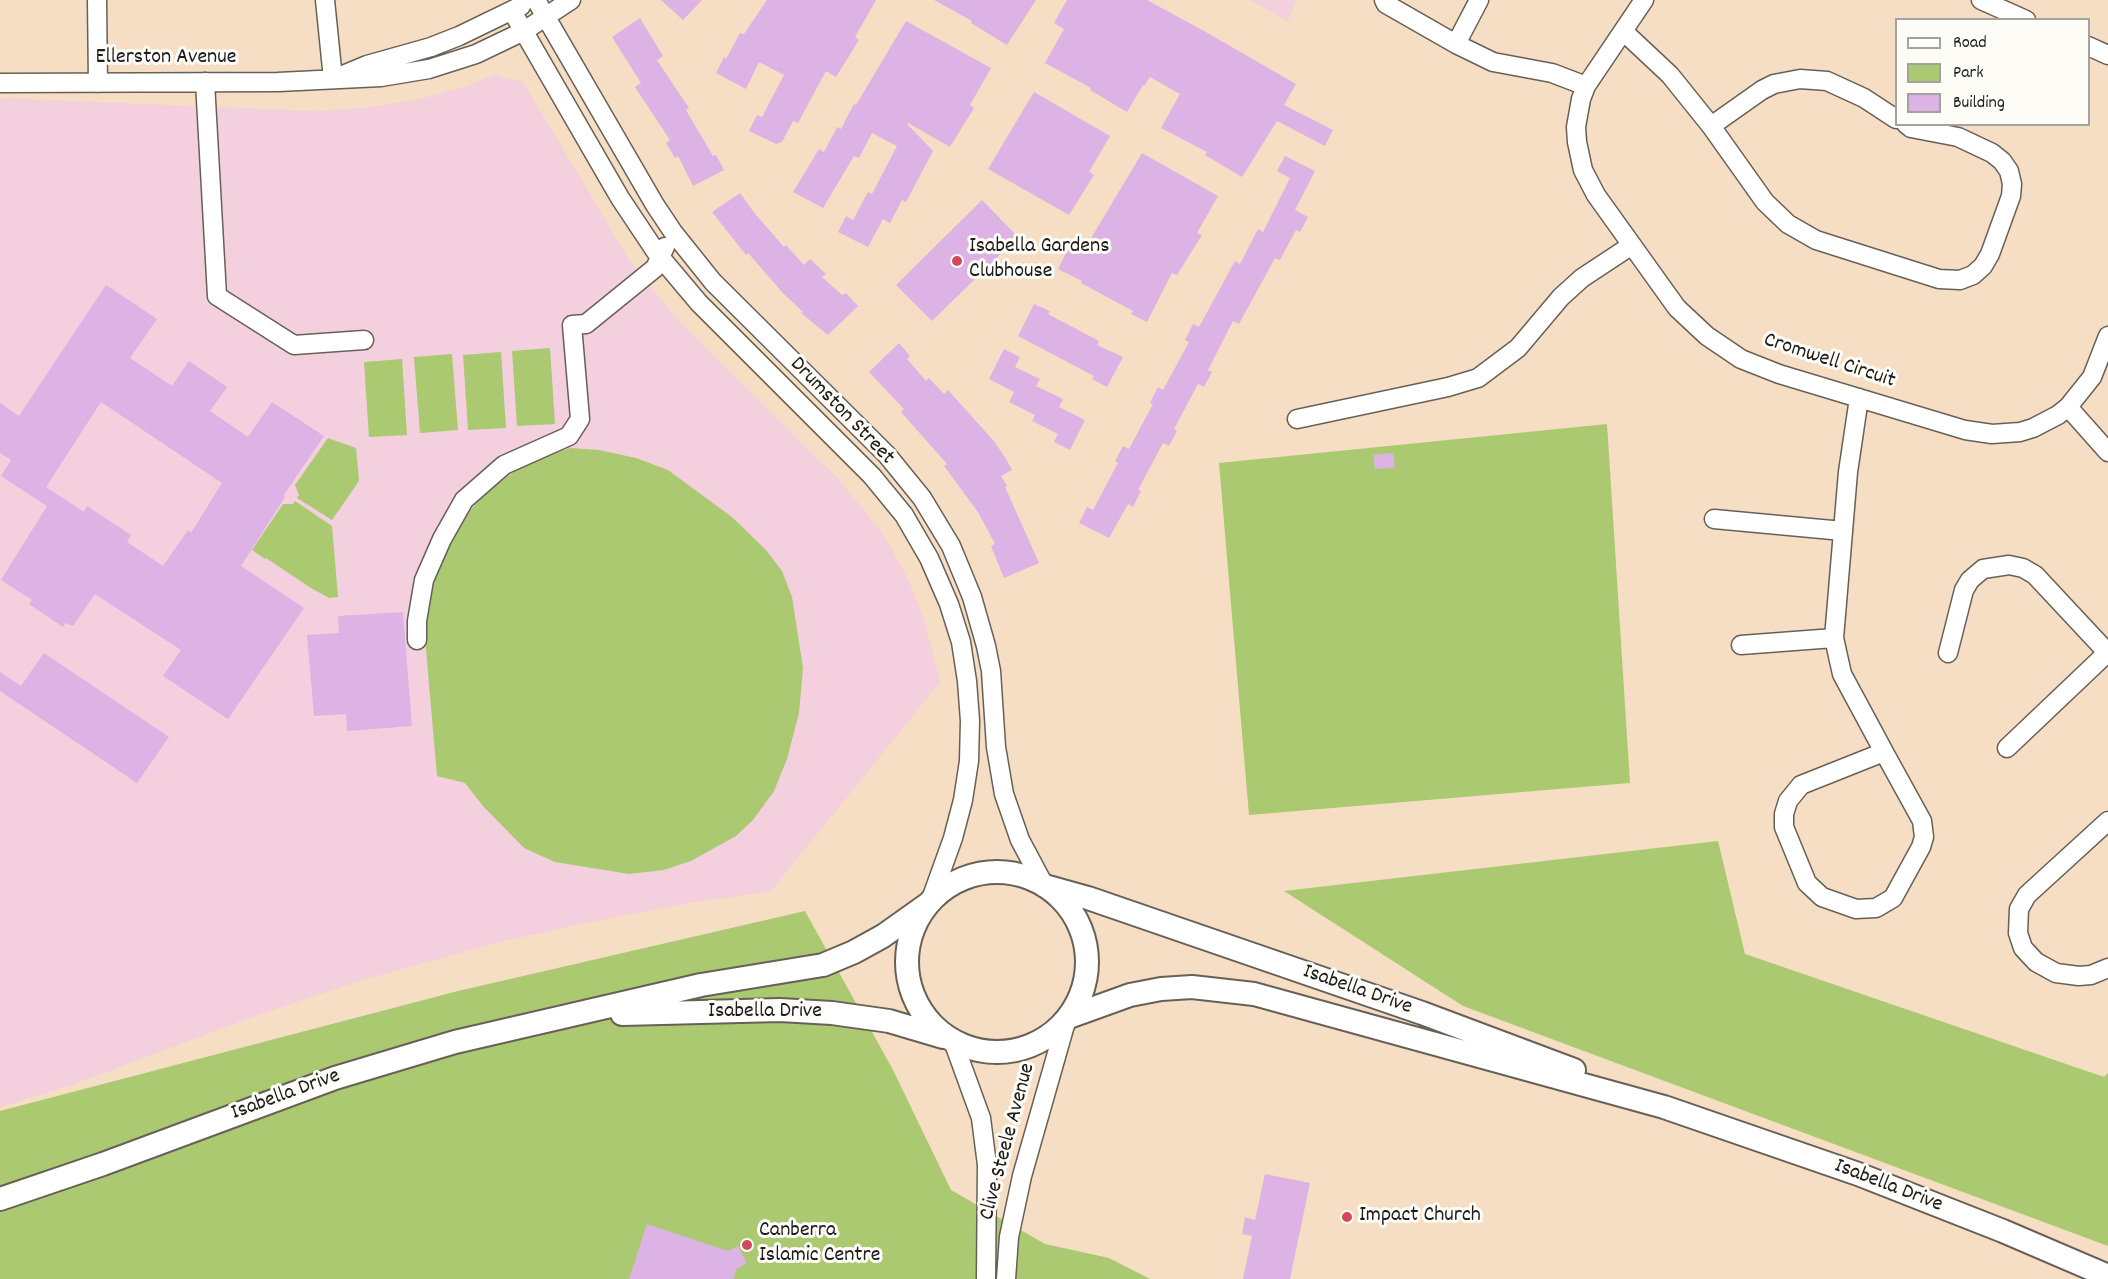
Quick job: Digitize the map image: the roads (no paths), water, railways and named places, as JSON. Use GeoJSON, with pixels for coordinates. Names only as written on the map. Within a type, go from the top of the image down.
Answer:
{"type":"FeatureCollection","features":[{"type":"Feature","properties":{"kind":"main road"},"geometry":{"type":"LineString","coordinates":[[982,873],[1014,874],[1044,886],[1068,906],[1077,920],[1087,950],[1086,981],[1081,996],[1068,1017],[1053,1033],[1040,1042],[1010,1051],[979,1050],[951,1040],[938,1030],[922,1012],[912,992],[908,976],[910,938],[919,916],[929,903],[952,884],[982,873]]}},
{"type":"Feature","properties":{"kind":"main road","name":"Isabella Drive"},"geometry":{"type":"LineString","coordinates":[[1044,886],[1088,898],[1544,1057],[1664,1107],[1858,1174],[2003,1231],[2108,1276]]}},
{"type":"Feature","properties":{"kind":"main road","name":"Isabella Drive"},"geometry":{"type":"LineString","coordinates":[[0,1198],[103,1164],[335,1078],[455,1042],[701,985],[822,964],[854,952],[883,936],[929,903]]}},
{"type":"Feature","properties":{"kind":"main road","name":"Isabella Drive"},"geometry":{"type":"LineString","coordinates":[[1068,1017],[1130,995],[1161,989],[1192,987],[1254,994],[1664,1107]]}},
{"type":"Feature","properties":{"kind":"main road","name":"Isabella Drive"},"geometry":{"type":"LineString","coordinates":[[577,1015],[780,1010],[832,1013],[889,1021],[951,1040]]}},
{"type":"Feature","properties":{"kind":"street"},"geometry":{"type":"LineString","coordinates":[[97,0],[98,83]]}},
{"type":"Feature","properties":{"kind":"street"},"geometry":{"type":"LineString","coordinates":[[325,0],[333,79]]}},
{"type":"Feature","properties":{"kind":"street","name":"Ellerston Avenue"},"geometry":{"type":"LineString","coordinates":[[333,79],[367,65],[431,47],[459,36],[531,0]]}},
{"type":"Feature","properties":{"kind":"street","name":"Drumston Street"},"geometry":{"type":"LineString","coordinates":[[536,0],[673,232],[713,282],[887,455],[922,498],[951,546],[972,597],[986,646],[996,747],[1004,794],[1020,840],[1044,886]]}},
{"type":"Feature","properties":{"kind":"street","name":"Ellerston Avenue"},"geometry":{"type":"LineString","coordinates":[[0,83],[205,82],[381,77],[429,69],[476,54],[524,31],[571,0]]}},
{"type":"Feature","properties":{"kind":"street"},"geometry":{"type":"LineString","coordinates":[[1384,0],[1386,4],[1492,62],[1552,73],[1586,86]]}},
{"type":"Feature","properties":{"kind":"street"},"geometry":{"type":"LineString","coordinates":[[1456,44],[1479,0]]}},
{"type":"Feature","properties":{"kind":"street","name":"Cromwell Circuit"},"geometry":{"type":"LineString","coordinates":[[1644,0],[1586,86],[1581,99],[1576,142],[1583,170],[1596,195],[1677,308],[1707,336],[1741,359],[1779,374],[1965,430],[1992,434],[2020,432],[2033,428],[2068,407],[2092,377],[2108,336]]}},
{"type":"Feature","properties":{"kind":"street"},"geometry":{"type":"LineString","coordinates":[[1981,0],[2022,18]]}},
{"type":"Feature","properties":{"kind":"street","name":"Drumston Street"},"geometry":{"type":"LineString","coordinates":[[512,11],[620,198],[661,257],[699,303],[872,476],[904,515],[929,558],[949,604],[961,642],[968,681],[970,721],[969,761],[963,800],[953,838],[929,903]]}},
{"type":"Feature","properties":{"kind":"street"},"geometry":{"type":"LineString","coordinates":[[1623,31],[1670,75],[1711,126],[1765,202],[1788,224],[1816,240],[1939,279],[1960,280],[1973,275],[1983,266],[1990,254],[2011,196],[2012,183],[2009,171],[1992,153],[1958,137],[1908,126]]}},
{"type":"Feature","properties":{"kind":"street"},"geometry":{"type":"LineString","coordinates":[[2090,47],[2108,55]]}},
{"type":"Feature","properties":{"kind":"street"},"geometry":{"type":"LineString","coordinates":[[1711,126],[1762,90],[1774,84],[1800,79],[1827,81],[1864,98],[1895,118]]}},
{"type":"Feature","properties":{"kind":"street"},"geometry":{"type":"LineString","coordinates":[[205,82],[217,296],[294,345],[364,340]]}},
{"type":"Feature","properties":{"kind":"street"},"geometry":{"type":"LineString","coordinates":[[417,640],[417,621],[424,580],[442,539],[464,500],[504,465],[568,436],[580,419],[572,325],[586,324],[655,268],[673,232]]}},
{"type":"Feature","properties":{"kind":"street"},"geometry":{"type":"LineString","coordinates":[[1297,419],[1448,387],[1478,378],[1518,348],[1561,297],[1582,278],[1632,245]]}},
{"type":"Feature","properties":{"kind":"street"},"geometry":{"type":"LineString","coordinates":[[1859,398],[1848,472],[1834,638],[1842,674],[1922,821],[1924,837],[1921,847],[1893,898],[1876,908],[1856,909],[1822,897],[1807,882],[1784,827],[1784,814],[1788,801],[1801,785],[1884,752]]}},
{"type":"Feature","properties":{"kind":"street"},"geometry":{"type":"LineString","coordinates":[[2068,407],[2108,452]]}},
{"type":"Feature","properties":{"kind":"street"},"geometry":{"type":"LineString","coordinates":[[1714,519],[1843,531]]}},
{"type":"Feature","properties":{"kind":"street"},"geometry":{"type":"LineString","coordinates":[[1948,653],[1964,590],[1970,580],[1983,569],[2009,565],[2023,568],[2035,575],[2108,652],[2007,748]]}},
{"type":"Feature","properties":{"kind":"street"},"geometry":{"type":"LineString","coordinates":[[1741,645],[1834,638]]}},
{"type":"Feature","properties":{"kind":"street"},"geometry":{"type":"LineString","coordinates":[[2108,821],[2027,895],[2019,909],[2018,933],[2023,948],[2036,962],[2056,973],[2091,975],[2108,968]]}},
{"type":"Feature","properties":{"kind":"street","name":"Clive Steele Avenue"},"geometry":{"type":"LineString","coordinates":[[1006,1279],[1010,1237],[1022,1176],[1068,1017]]}},
{"type":"Feature","properties":{"kind":"street","name":"Clive Steele Avenue"},"geometry":{"type":"LineString","coordinates":[[951,1040],[981,1118],[987,1165],[986,1279]]}},
{"type":"Feature","properties":{"kind":"place","name":"Isabella Gardens Clubhouse"},"geometry":{"type":"Point","coordinates":[957,261]}},
{"type":"Feature","properties":{"kind":"place","name":"Impact Church"},"geometry":{"type":"Point","coordinates":[1347,1217]}},
{"type":"Feature","properties":{"kind":"place","name":"Canberra Islamic Centre"},"geometry":{"type":"Point","coordinates":[747,1245]}}]}
